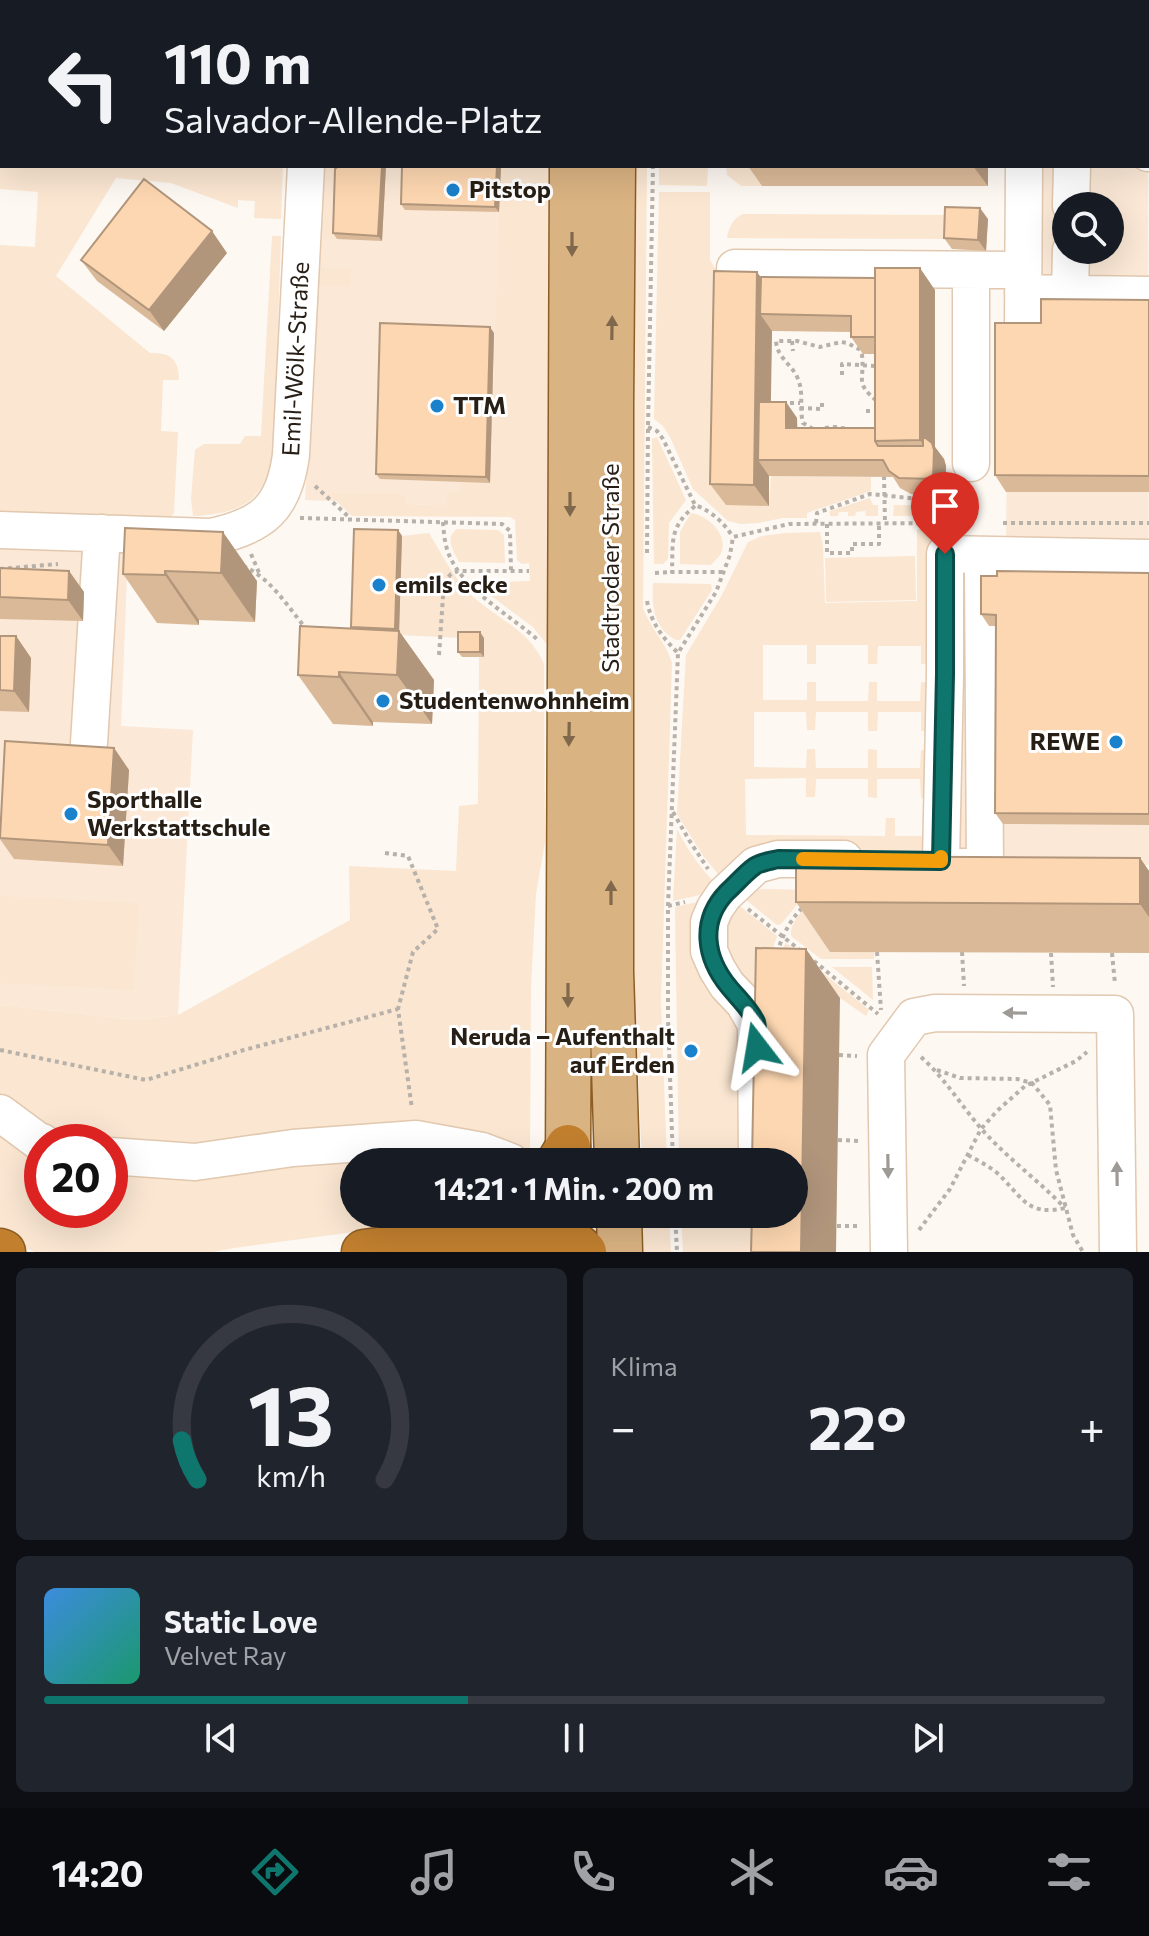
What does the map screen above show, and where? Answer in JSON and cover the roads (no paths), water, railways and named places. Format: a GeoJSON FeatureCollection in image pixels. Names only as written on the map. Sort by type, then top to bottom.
{"type":"FeatureCollection","features":[{"type":"Feature","properties":{"kind":"highway"},"geometry":{"type":"LineString","coordinates":[[364,1252],[488,1228]]}},
{"type":"Feature","properties":{"kind":"highway"},"geometry":{"type":"LineString","coordinates":[[520,1228],[574,1240]]}},
{"type":"Feature","properties":{"kind":"main road","name":"Stadtrodaer Straße"},"geometry":{"type":"LineString","coordinates":[[565,1148],[572,168]]}},
{"type":"Feature","properties":{"kind":"main road","name":"Stadtrodaer Straße"},"geometry":{"type":"LineString","coordinates":[[613,168],[611,971],[617,1148]]}},
{"type":"Feature","properties":{"kind":"main road"},"geometry":{"type":"LineString","coordinates":[[619,1228],[620,1252]]}},
{"type":"Feature","properties":{"kind":"street","name":"Emil-Wölk-Straße"},"geometry":{"type":"LineString","coordinates":[[0,530],[101,546],[211,537],[249,525],[263,517],[277,501],[287,481],[291,455],[306,168]]}},
{"type":"Feature","properties":{"kind":"street"},"geometry":{"type":"LineString","coordinates":[[1023,329],[1024,168]]}},
{"type":"Feature","properties":{"kind":"street"},"geometry":{"type":"LineString","coordinates":[[1071,192],[1072,168]]}},
{"type":"Feature","properties":{"kind":"street"},"geometry":{"type":"LineString","coordinates":[[1070,293],[1071,264]]}},
{"type":"Feature","properties":{"kind":"street"},"geometry":{"type":"LineString","coordinates":[[735,268],[971,270],[1070,293],[1149,295]]}},
{"type":"Feature","properties":{"kind":"street"},"geometry":{"type":"LineString","coordinates":[[971,270],[971,463]]}},
{"type":"Feature","properties":{"kind":"street"},"geometry":{"type":"LineString","coordinates":[[910,860],[945,674],[947,539],[983,555],[1149,558]]}},
{"type":"Feature","properties":{"kind":"street"},"geometry":{"type":"LineString","coordinates":[[89,743],[101,546]]}},
{"type":"Feature","properties":{"kind":"street"},"geometry":{"type":"LineString","coordinates":[[757,1148],[756,1024],[744,1003],[727,985],[709,951],[709,922],[728,891],[756,865],[778,859],[910,860],[945,867],[1000,867],[983,555]]}},
{"type":"Feature","properties":{"kind":"street"},"geometry":{"type":"LineString","coordinates":[[900,1246],[886,1055],[914,1017],[935,1013],[1115,1014],[1115,1010],[1118,1252]]}},
{"type":"Feature","properties":{"kind":"street"},"geometry":{"type":"LineString","coordinates":[[0,1113],[24,1131]]}},
{"type":"Feature","properties":{"kind":"street"},"geometry":{"type":"LineString","coordinates":[[128,1157],[195,1162],[293,1148],[416,1139],[466,1148]]}},
{"type":"Feature","properties":{"kind":"place","name":"Pitstop"},"geometry":{"type":"Point","coordinates":[453,190]}},
{"type":"Feature","properties":{"kind":"place","name":"TTM"},"geometry":{"type":"Point","coordinates":[437,406]}},
{"type":"Feature","properties":{"kind":"place","name":"emils ecke"},"geometry":{"type":"Point","coordinates":[379,585]}},
{"type":"Feature","properties":{"kind":"place","name":"Studentenwohnheim"},"geometry":{"type":"Point","coordinates":[383,701]}},
{"type":"Feature","properties":{"kind":"place","name":"REWE"},"geometry":{"type":"Point","coordinates":[1116,742]}},
{"type":"Feature","properties":{"kind":"place","name":"Sporthalle Werkstattschule"},"geometry":{"type":"Point","coordinates":[71,814]}},
{"type":"Feature","properties":{"kind":"place","name":"Neruda – Aufenthalt auf Erden"},"geometry":{"type":"Point","coordinates":[691,1051]}}]}
